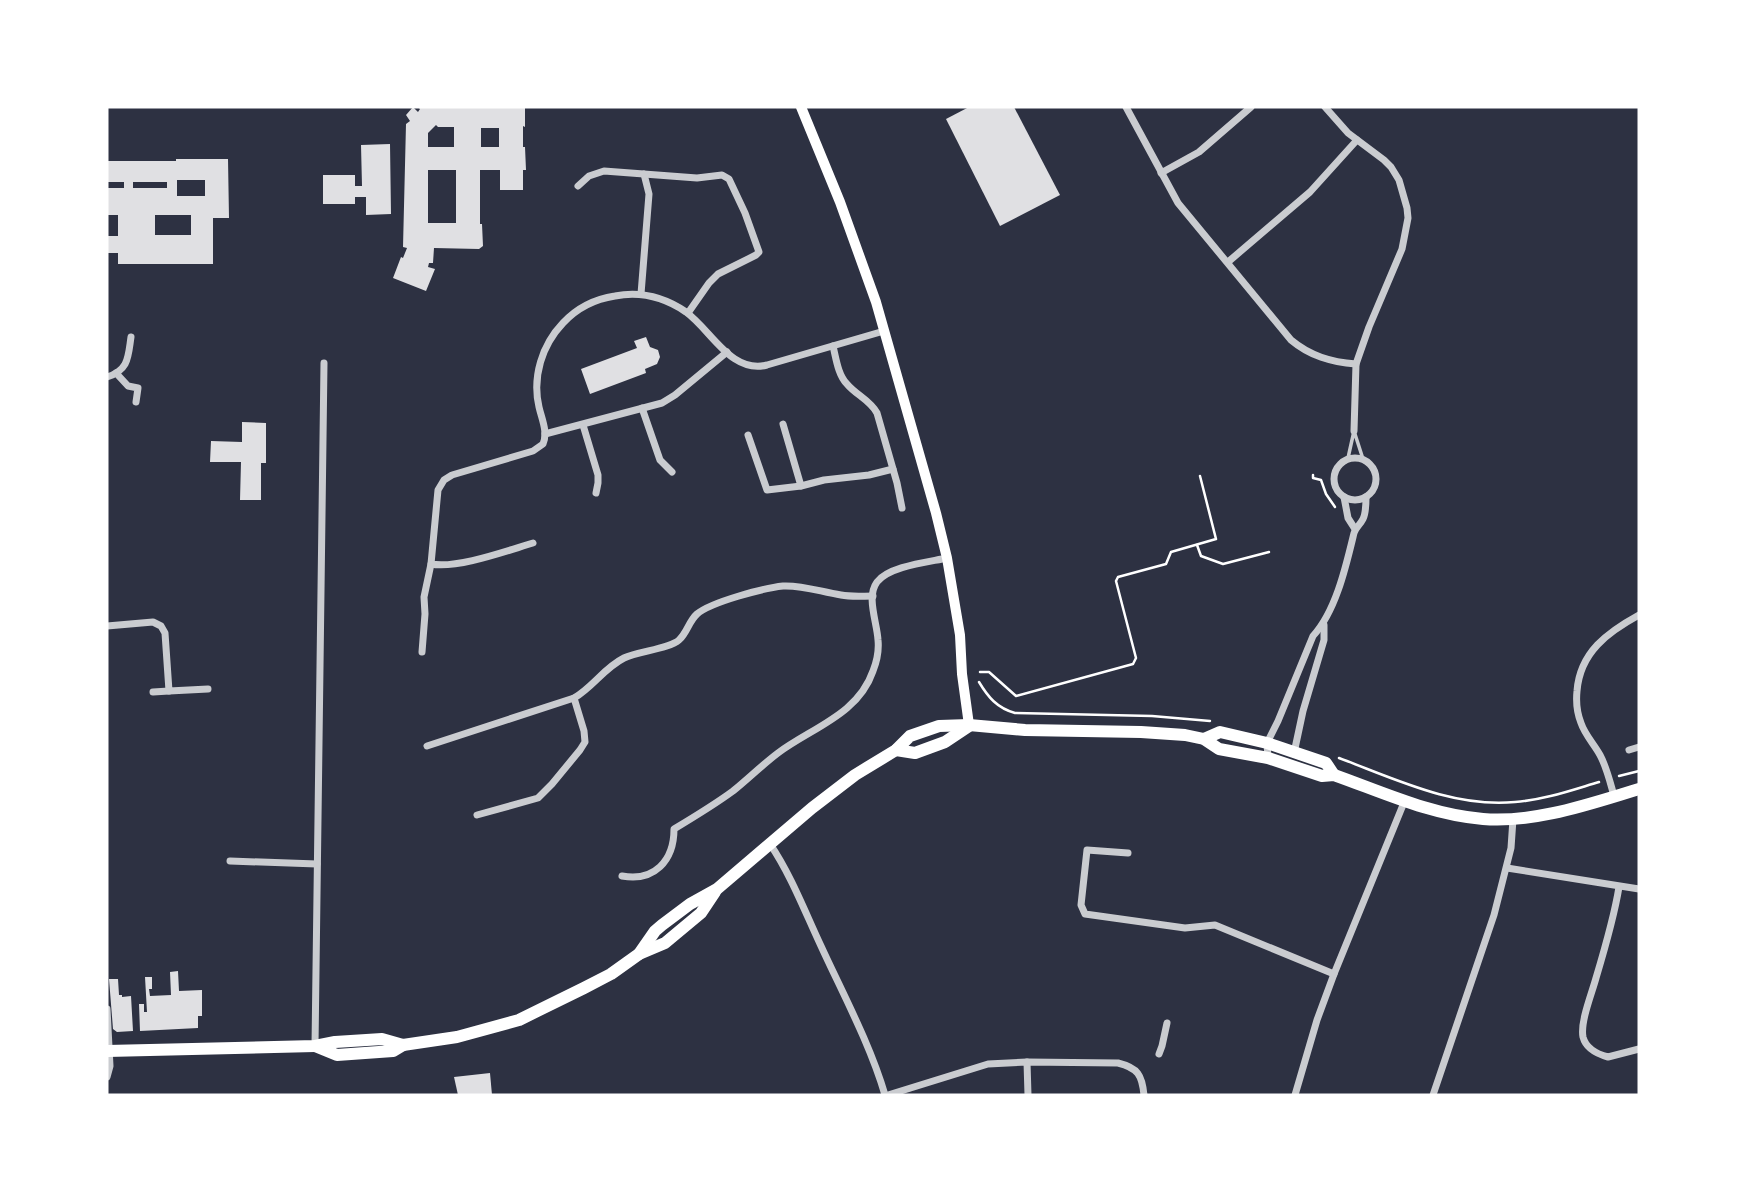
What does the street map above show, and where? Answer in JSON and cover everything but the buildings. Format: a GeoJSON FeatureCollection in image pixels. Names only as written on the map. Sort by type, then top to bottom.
{"type":"FeatureCollection","features":[{"type":"Feature","properties":{"kind":"main road"},"geometry":{"type":"LineString","coordinates":[[801,107],[840,202],[876,302],[936,513],[947,558],[960,635],[969,725]]}},
{"type":"Feature","properties":{"kind":"main road"},"geometry":{"type":"LineString","coordinates":[[108,1051],[315,1046],[337,1055],[393,1051],[403,1045],[457,1037],[519,1020],[611,974],[639,954],[662,925],[690,904],[717,889],[844,783],[896,750],[915,753],[945,742],[969,725],[999,729],[1172,734],[1204,739],[1219,749],[1268,758],[1322,776],[1334,775],[1405,800],[1482,819],[1513,819],[1548,814],[1639,789]]}},
{"type":"Feature","properties":{"kind":"main road"},"geometry":{"type":"LineString","coordinates":[[1204,739],[1220,732],[1266,743],[1326,762],[1334,775]]}},
{"type":"Feature","properties":{"kind":"street"},"geometry":{"type":"LineString","coordinates":[[1126,107],[1178,203],[1279,326],[1298,346],[1323,359],[1356,364]]}},
{"type":"Feature","properties":{"kind":"street"},"geometry":{"type":"LineString","coordinates":[[1161,173],[1199,152],[1251,107]]}},
{"type":"Feature","properties":{"kind":"street"},"geometry":{"type":"LineString","coordinates":[[1325,107],[1341,126],[1388,163],[1398,176],[1408,215],[1404,243],[1356,364],[1354,431]]}},
{"type":"Feature","properties":{"kind":"street"},"geometry":{"type":"LineString","coordinates":[[1228,262],[1319,183],[1357,140]]}},
{"type":"Feature","properties":{"kind":"street"},"geometry":{"type":"LineString","coordinates":[[578,186],[589,176],[604,171],[697,178],[722,175],[729,179],[759,252],[715,277],[688,313]]}},
{"type":"Feature","properties":{"kind":"street"},"geometry":{"type":"LineString","coordinates":[[641,294],[649,194],[644,174]]}},
{"type":"Feature","properties":{"kind":"street"},"geometry":{"type":"LineString","coordinates":[[422,652],[424,597],[438,492],[442,482],[452,475],[537,449],[543,444],[545,434],[537,399],[538,373],[544,352],[556,331],[572,315],[591,303],[617,295],[641,294],[664,300],[688,313],[741,363],[758,367],[884,331]]}},
{"type":"Feature","properties":{"kind":"street"},"geometry":{"type":"LineString","coordinates":[[107,377],[116,373],[127,361],[131,337]]}},
{"type":"Feature","properties":{"kind":"street"},"geometry":{"type":"LineString","coordinates":[[833,346],[844,381],[876,411],[902,508]]}},
{"type":"Feature","properties":{"kind":"street"},"geometry":{"type":"LineString","coordinates":[[545,434],[662,403],[727,352]]}},
{"type":"Feature","properties":{"kind":"street"},"geometry":{"type":"LineString","coordinates":[[315,1046],[324,363]]}},
{"type":"Feature","properties":{"kind":"street"},"geometry":{"type":"LineString","coordinates":[[116,373],[128,386],[138,388],[136,402]]}},
{"type":"Feature","properties":{"kind":"street"},"geometry":{"type":"LineString","coordinates":[[642,408],[660,460],[672,472]]}},
{"type":"Feature","properties":{"kind":"street"},"geometry":{"type":"LineString","coordinates":[[783,424],[801,486]]}},
{"type":"Feature","properties":{"kind":"street"},"geometry":{"type":"LineString","coordinates":[[583,425],[598,478],[596,493]]}},
{"type":"Feature","properties":{"kind":"street"},"geometry":{"type":"LineString","coordinates":[[748,435],[766,489],[801,486],[893,469]]}},
{"type":"Feature","properties":{"kind":"street"},"geometry":{"type":"LineString","coordinates":[[1348,458],[1363,459],[1372,466],[1376,477],[1374,488],[1359,500],[1344,497],[1336,489],[1333,478],[1337,466],[1348,458]]}},
{"type":"Feature","properties":{"kind":"street"},"geometry":{"type":"LineString","coordinates":[[1344,497],[1348,518],[1355,529]]}},
{"type":"Feature","properties":{"kind":"street"},"geometry":{"type":"LineString","coordinates":[[1268,758],[1266,743],[1314,636],[1324,625],[1347,566],[1355,529],[1363,520],[1366,497]]}},
{"type":"Feature","properties":{"kind":"street"},"geometry":{"type":"LineString","coordinates":[[430,564],[456,564],[533,543]]}},
{"type":"Feature","properties":{"kind":"street"},"geometry":{"type":"LineString","coordinates":[[622,876],[644,877],[659,869],[673,843],[674,829],[730,793],[775,755],[831,721],[857,699],[872,675],[878,652],[873,596],[877,582],[886,575],[907,567],[947,558]]}},
{"type":"Feature","properties":{"kind":"street"},"geometry":{"type":"LineString","coordinates":[[427,746],[575,698],[622,659],[678,641],[696,615],[727,600],[785,586],[845,596],[873,596]]}},
{"type":"Feature","properties":{"kind":"street"},"geometry":{"type":"LineString","coordinates":[[1614,796],[1603,762],[1579,719],[1578,685],[1586,661],[1596,645],[1616,628],[1639,615]]}},
{"type":"Feature","properties":{"kind":"street"},"geometry":{"type":"LineString","coordinates":[[107,626],[153,622],[161,626],[165,633],[169,691]]}},
{"type":"Feature","properties":{"kind":"street"},"geometry":{"type":"LineString","coordinates":[[1290,765],[1324,640],[1324,625]]}},
{"type":"Feature","properties":{"kind":"street"},"geometry":{"type":"LineString","coordinates":[[153,692],[208,689]]}},
{"type":"Feature","properties":{"kind":"street"},"geometry":{"type":"LineString","coordinates":[[477,815],[538,798],[573,759],[585,742],[575,698]]}},
{"type":"Feature","properties":{"kind":"street"},"geometry":{"type":"LineString","coordinates":[[1629,750],[1639,747]]}},
{"type":"Feature","properties":{"kind":"street"},"geometry":{"type":"LineString","coordinates":[[1295,1095],[1334,974],[1405,800]]}},
{"type":"Feature","properties":{"kind":"street"},"geometry":{"type":"LineString","coordinates":[[1433,1095],[1490,928],[1507,868],[1513,819]]}},
{"type":"Feature","properties":{"kind":"street"},"geometry":{"type":"LineString","coordinates":[[770,844],[786,872],[854,1017],[886,1095],[988,1064],[1027,1062],[1118,1063],[1129,1066],[1142,1080],[1144,1095]]}},
{"type":"Feature","properties":{"kind":"street"},"geometry":{"type":"LineString","coordinates":[[1128,853],[1087,850],[1081,905],[1085,914],[1185,928],[1215,925],[1334,974]]}},
{"type":"Feature","properties":{"kind":"street"},"geometry":{"type":"LineString","coordinates":[[230,861],[317,864]]}},
{"type":"Feature","properties":{"kind":"street"},"geometry":{"type":"LineString","coordinates":[[1507,868],[1639,890]]}},
{"type":"Feature","properties":{"kind":"street"},"geometry":{"type":"LineString","coordinates":[[1619,887],[1583,1035],[1590,1049],[1605,1057],[1639,1049]]}},
{"type":"Feature","properties":{"kind":"street"},"geometry":{"type":"LineString","coordinates":[[107,1009],[110,1066],[107,1077]]}},
{"type":"Feature","properties":{"kind":"street"},"geometry":{"type":"LineString","coordinates":[[1159,1054],[1167,1023]]}},
{"type":"Feature","properties":{"kind":"street"},"geometry":{"type":"LineString","coordinates":[[1027,1062],[1028,1095]]}},
{"type":"Feature","properties":{"kind":"lane"},"geometry":{"type":"LineString","coordinates":[[1348,458],[1354,431]]}},
{"type":"Feature","properties":{"kind":"lane"},"geometry":{"type":"LineString","coordinates":[[1354,431],[1363,459]]}},
{"type":"Feature","properties":{"kind":"path"},"geometry":{"type":"LineString","coordinates":[[1313,475],[1313,478],[1321,480],[1337,511]]}},
{"type":"Feature","properties":{"kind":"path"},"geometry":{"type":"LineString","coordinates":[[980,672],[989,673],[1016,696],[1133,664],[1136,658],[1116,584],[1117,578],[1166,564],[1171,552],[1216,539],[1199,476]]}},
{"type":"Feature","properties":{"kind":"path"},"geometry":{"type":"LineString","coordinates":[[1197,545],[1200,556],[1221,564],[1269,552]]}},
{"type":"Feature","properties":{"kind":"path"},"geometry":{"type":"LineString","coordinates":[[979,682],[996,704],[1015,713],[1152,716],[1213,722]]}},
{"type":"Feature","properties":{"kind":"path"},"geometry":{"type":"LineString","coordinates":[[1337,757],[1446,796],[1488,803],[1547,797],[1639,771]]}}]}
